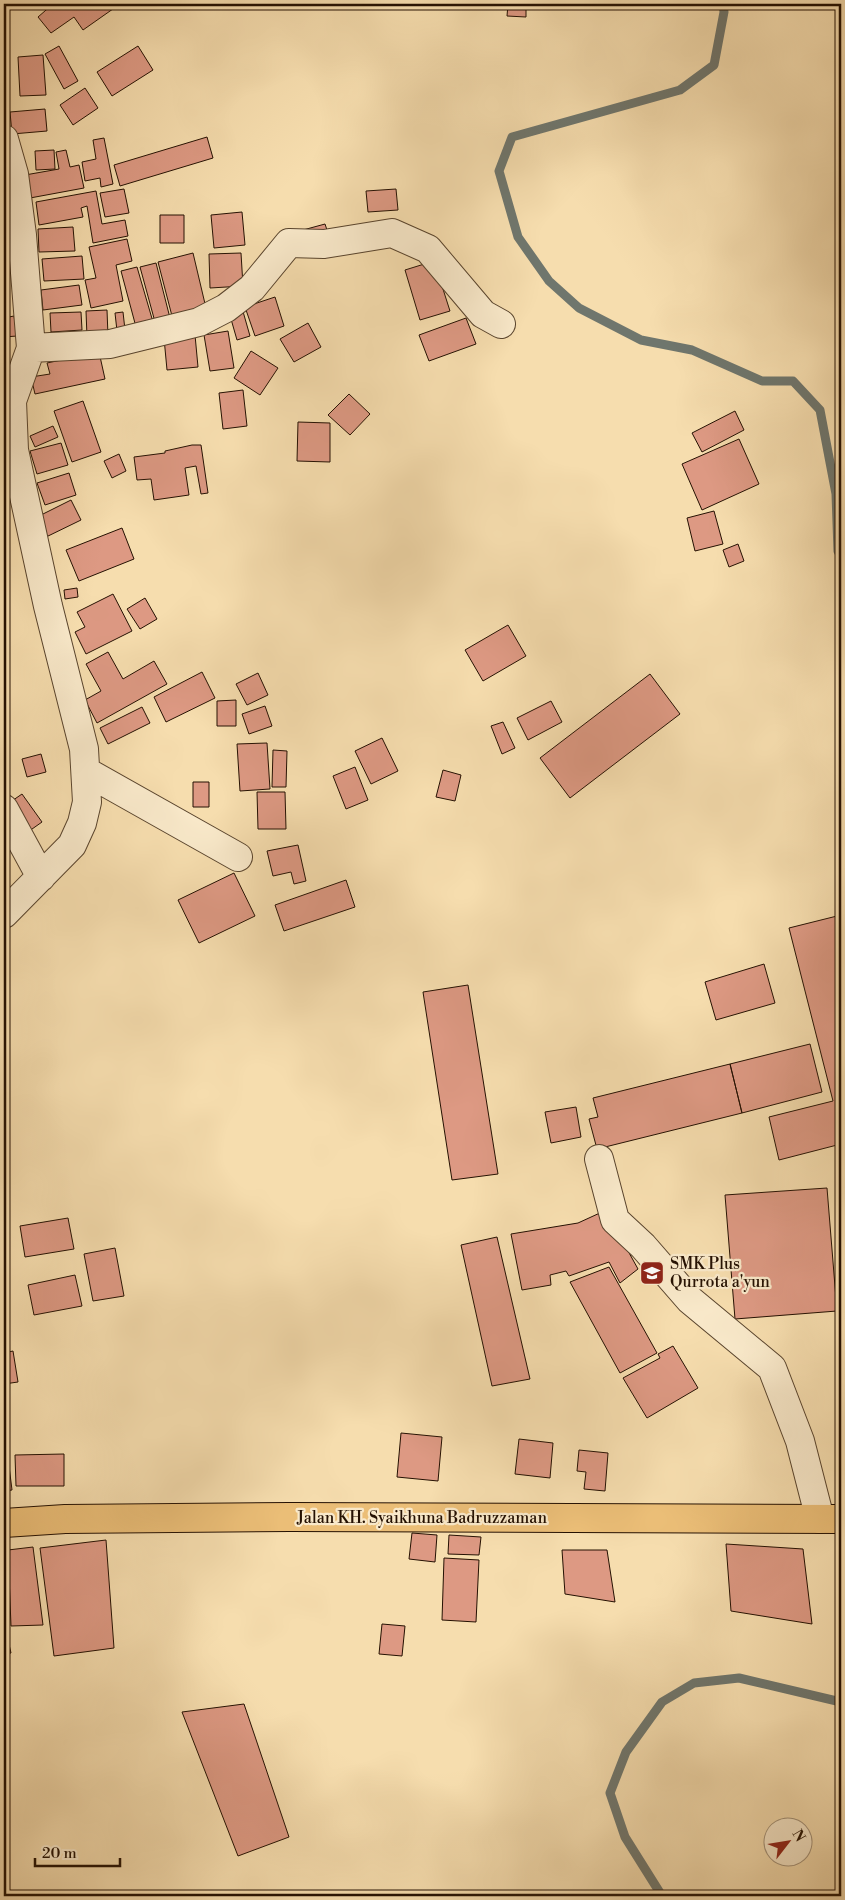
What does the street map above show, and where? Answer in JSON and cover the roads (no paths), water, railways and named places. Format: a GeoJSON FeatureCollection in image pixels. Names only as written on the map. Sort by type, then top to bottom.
{"type":"FeatureCollection","features":[{"type":"Feature","properties":{"kind":"main road","name":"Jalan KH. Syaikhuna Badruzzaman"},"geometry":{"type":"LineString","coordinates":[[4,1524],[65,1519],[290,1517],[830,1519]]}},
{"type":"Feature","properties":{"kind":"street"},"geometry":{"type":"LineString","coordinates":[[4,139],[17,191],[31,348],[12,400],[14,450],[48,606],[84,749],[87,772],[87,802],[82,823],[72,846],[4,914]]}},
{"type":"Feature","properties":{"kind":"street"},"geometry":{"type":"LineString","coordinates":[[31,348],[110,344],[200,322],[226,308],[252,288],[289,243],[324,244],[392,233],[428,249],[483,314],[501,324]]}},
{"type":"Feature","properties":{"kind":"street"},"geometry":{"type":"LineString","coordinates":[[87,772],[238,857]]}},
{"type":"Feature","properties":{"kind":"street"},"geometry":{"type":"LineString","coordinates":[[4,809],[41,877]]}},
{"type":"Feature","properties":{"kind":"street"},"geometry":{"type":"LineString","coordinates":[[599,1159],[616,1220],[643,1246],[690,1300],[772,1368],[830,1519]]}},
{"type":"Feature","properties":{"kind":"waterway"},"geometry":{"type":"LineString","coordinates":[[723,4],[724,12],[714,65],[680,90],[512,137],[499,171],[518,237],[549,281],[579,308],[641,340],[692,350],[762,381],[793,381],[820,410],[836,494],[838,551],[841,557]]}},
{"type":"Feature","properties":{"kind":"waterway"},"geometry":{"type":"LineString","coordinates":[[662,1896],[625,1837],[610,1793],[626,1752],[662,1702],[694,1683],[739,1678],[841,1702]]}},
{"type":"Feature","properties":{"kind":"place","name":"SMK Plus Qurrota a'yun"},"geometry":{"type":"Point","coordinates":[652,1273]}}]}
